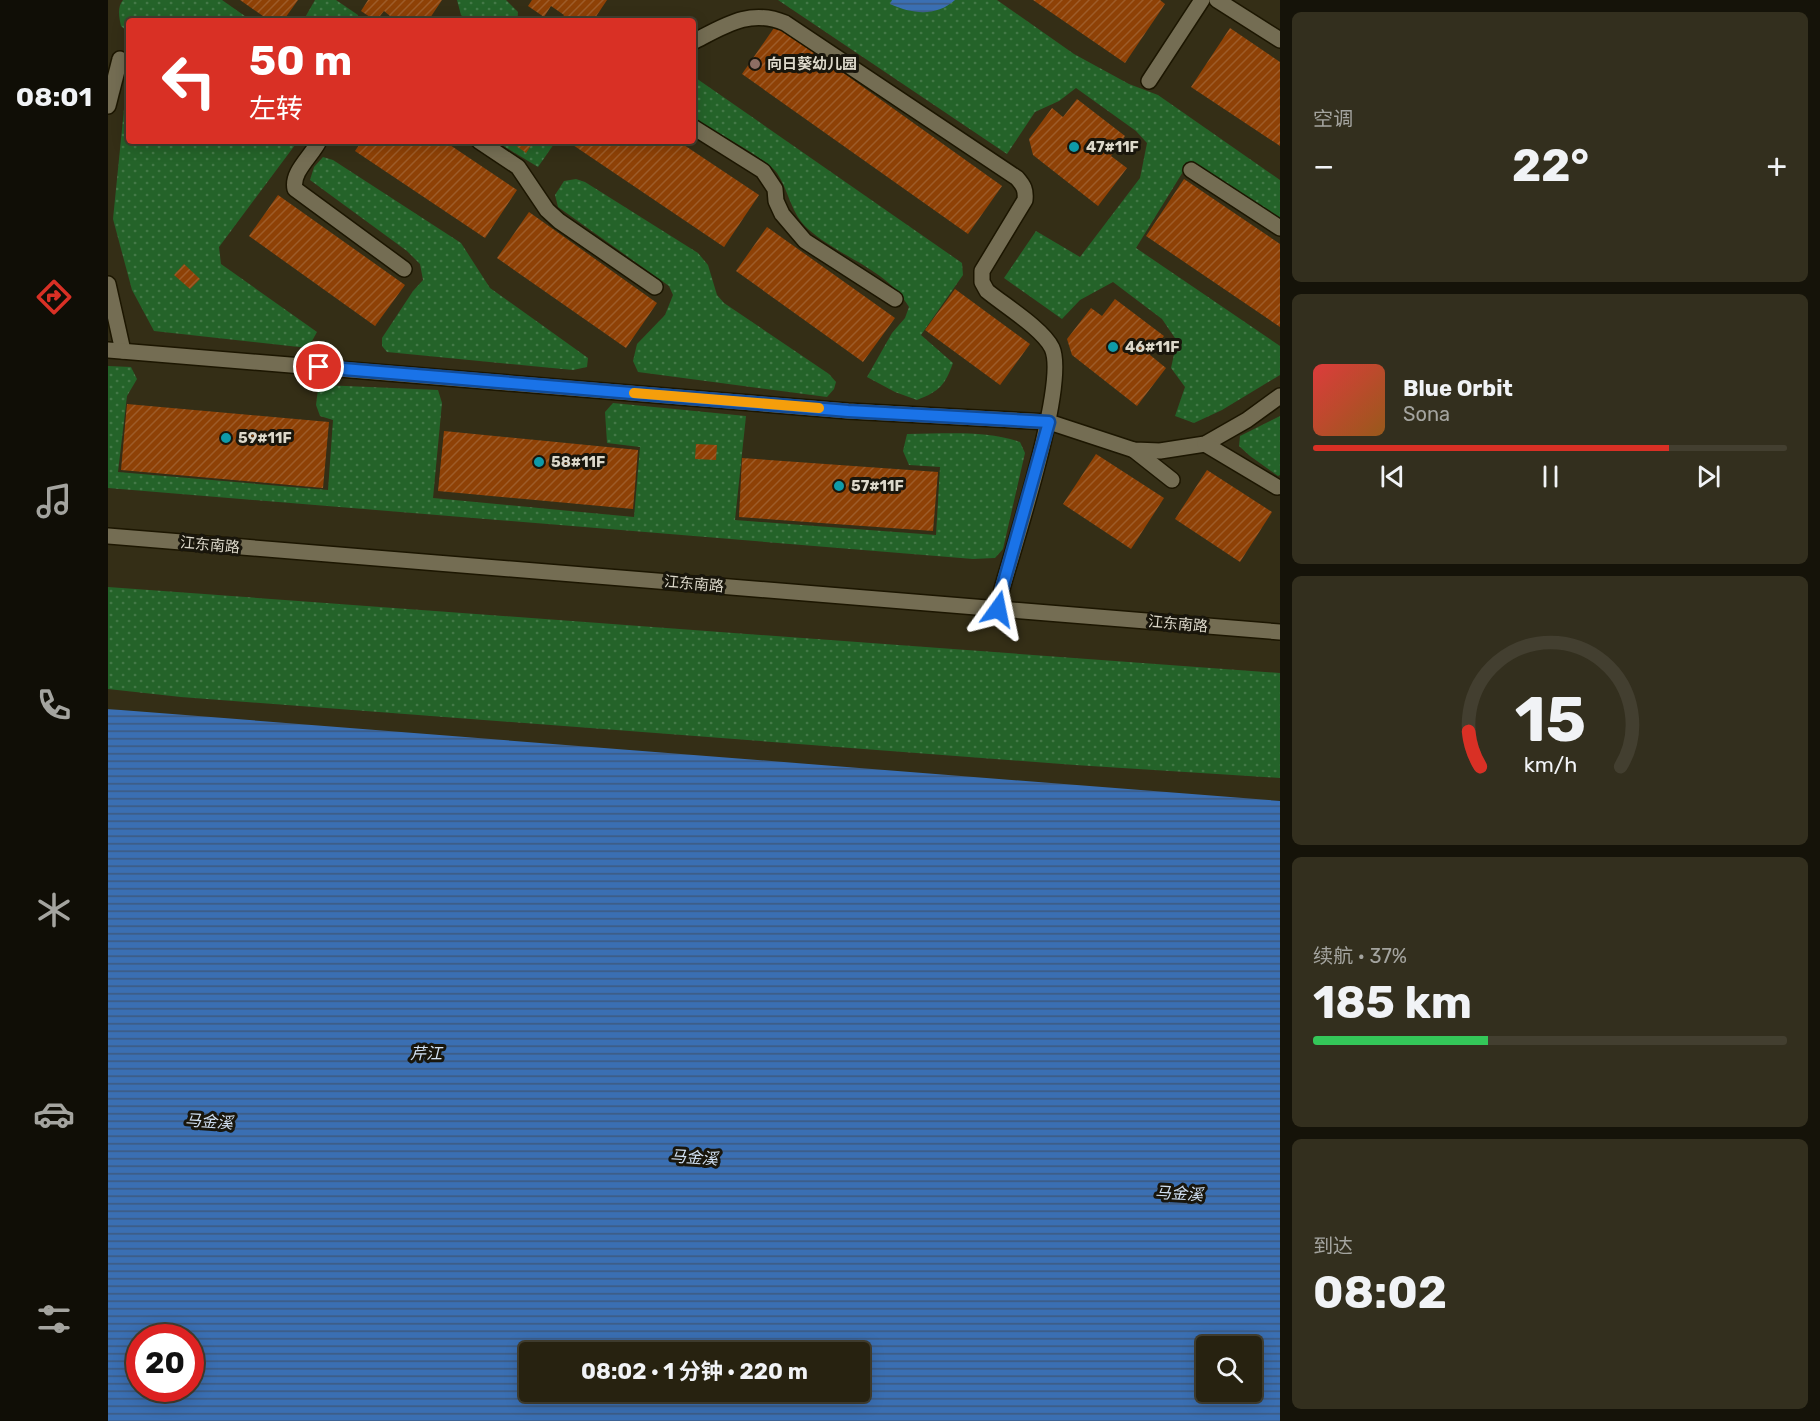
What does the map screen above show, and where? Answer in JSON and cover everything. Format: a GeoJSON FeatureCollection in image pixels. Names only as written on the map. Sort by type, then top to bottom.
{"type":"FeatureCollection","features":[{"type":"Feature","properties":{"kind":"street"},"geometry":{"type":"LineString","coordinates":[[1149,81],[1202,0]]}},
{"type":"Feature","properties":{"kind":"street"},"geometry":{"type":"LineString","coordinates":[[1217,0],[1280,40]]}},
{"type":"Feature","properties":{"kind":"street"},"geometry":{"type":"LineString","coordinates":[[696,40],[728,23],[755,16],[771,17],[785,23],[1009,173],[1023,185],[1026,192],[1025,201],[982,271],[982,282],[987,291],[1047,338],[1053,351],[1056,367],[1049,422],[998,609]]}},
{"type":"Feature","properties":{"kind":"street"},"geometry":{"type":"LineString","coordinates":[[108,103],[119,58]]}},
{"type":"Feature","properties":{"kind":"street"},"geometry":{"type":"LineString","coordinates":[[696,129],[763,171],[775,189],[776,201],[782,214],[805,241],[896,299]]}},
{"type":"Feature","properties":{"kind":"street"},"geometry":{"type":"LineString","coordinates":[[317,144],[296,175],[294,183],[296,189],[404,269]]}},
{"type":"Feature","properties":{"kind":"street"},"geometry":{"type":"LineString","coordinates":[[484,144],[518,166],[547,210],[559,221],[656,287]]}},
{"type":"Feature","properties":{"kind":"street"},"geometry":{"type":"LineString","coordinates":[[1191,170],[1280,228]]}},
{"type":"Feature","properties":{"kind":"street"},"geometry":{"type":"LineString","coordinates":[[108,284],[116,351],[825,409],[1049,422],[1134,450],[1160,452],[1205,444],[1247,420],[1279,397]]}},
{"type":"Feature","properties":{"kind":"street"},"geometry":{"type":"LineString","coordinates":[[1205,444],[1277,487]]}},
{"type":"Feature","properties":{"kind":"street"},"geometry":{"type":"LineString","coordinates":[[1134,450],[1172,480]]}},
{"type":"Feature","properties":{"kind":"street","name":"江东南路"},"geometry":{"type":"LineString","coordinates":[[108,536],[1280,632]]}},
{"type":"Feature","properties":{"kind":"green space"},"geometry":{"type":"Polygon","coordinates":[[[123,0],[222,0],[248,18],[126,18],[126,30],[121,26],[119,9],[123,0]]]}},
{"type":"Feature","properties":{"kind":"green space"},"geometry":{"type":"Polygon","coordinates":[[[315,0],[336,0],[358,15],[358,18],[305,18],[315,0]]]}},
{"type":"Feature","properties":{"kind":"green space"},"geometry":{"type":"Polygon","coordinates":[[[457,0],[506,0],[518,12],[517,18],[464,18],[457,0]]]}},
{"type":"Feature","properties":{"kind":"green space"},"geometry":{"type":"Polygon","coordinates":[[[778,0],[997,0],[1074,54],[1129,84],[1158,95],[1280,180],[1280,219],[1189,162],[1136,248],[1280,346],[1280,375],[1222,410],[1194,423],[1175,416],[1185,387],[1171,368],[1177,341],[1162,319],[1113,282],[1080,300],[1062,319],[1004,278],[1036,231],[1080,257],[1140,178],[1147,143],[1136,131],[1076,88],[1059,101],[1035,112],[1007,154],[778,0]]]}},
{"type":"Feature","properties":{"kind":"green space"},"geometry":{"type":"Polygon","coordinates":[[[696,78],[962,263],[963,275],[921,335],[953,363],[944,382],[931,394],[917,400],[895,392],[867,377],[892,333],[905,318],[909,307],[900,294],[876,273],[820,239],[808,229],[794,209],[777,173],[751,152],[696,120],[696,78]]]}},
{"type":"Feature","properties":{"kind":"green space"},"geometry":{"type":"Polygon","coordinates":[[[125,99],[126,144],[296,144],[219,247],[221,264],[317,332],[308,348],[154,331],[132,290],[113,219],[125,99]]]}},
{"type":"Feature","properties":{"kind":"green space"},"geometry":{"type":"Polygon","coordinates":[[[500,144],[554,144],[538,167],[500,144]]]}},
{"type":"Feature","properties":{"kind":"green space"},"geometry":{"type":"Polygon","coordinates":[[[323,157],[333,160],[461,243],[490,288],[588,358],[587,367],[573,370],[387,352],[382,346],[382,338],[413,291],[423,280],[420,264],[407,251],[310,180],[314,167],[323,157]]]}},
{"type":"Feature","properties":{"kind":"green space"},"geometry":{"type":"Polygon","coordinates":[[[576,179],[585,182],[698,253],[708,265],[717,295],[724,303],[829,374],[836,382],[834,389],[827,397],[638,372],[633,361],[637,344],[665,315],[673,295],[669,286],[558,207],[555,195],[564,181],[576,179]]]}},
{"type":"Feature","properties":{"kind":"green space"},"geometry":{"type":"Polygon","coordinates":[[[108,366],[131,367],[137,379],[127,396],[118,472],[328,490],[333,420],[320,416],[316,405],[318,389],[323,385],[438,390],[442,403],[433,498],[634,517],[640,447],[607,443],[605,412],[613,403],[746,416],[735,520],[936,535],[940,467],[909,465],[903,451],[907,434],[964,434],[1007,438],[1020,442],[1025,453],[1003,549],[995,558],[973,559],[108,488],[108,366]]]}},
{"type":"Feature","properties":{"kind":"green space"},"geometry":{"type":"Polygon","coordinates":[[[1280,416],[1280,475],[1278,476],[1239,446],[1240,436],[1280,416]]]}},
{"type":"Feature","properties":{"kind":"green space"},"geometry":{"type":"Polygon","coordinates":[[[108,587],[1280,673],[1280,778],[1075,765],[181,697],[108,689],[108,587]]]}},
{"type":"Feature","properties":{"kind":"water"},"geometry":{"type":"Polygon","coordinates":[[[892,0],[955,0],[940,9],[915,12],[890,4],[892,0]]]}},
{"type":"Feature","properties":{"kind":"water","name":"芹江"},"geometry":{"type":"Polygon","coordinates":[[[108,709],[1280,801],[1280,1421],[108,1421],[108,709]]]}},
{"type":"Feature","properties":{"kind":"building"},"geometry":{"type":"Polygon","coordinates":[[[240,0],[298,0],[285,18],[266,18],[240,0]]]}},
{"type":"Feature","properties":{"kind":"building"},"geometry":{"type":"Polygon","coordinates":[[[368,0],[442,0],[430,18],[392,18],[384,11],[378,18],[372,18],[361,11],[368,0]]]}},
{"type":"Feature","properties":{"kind":"building"},"geometry":{"type":"Polygon","coordinates":[[[532,0],[607,0],[595,18],[562,18],[564,15],[551,6],[544,17],[528,6],[532,0]]]}},
{"type":"Feature","properties":{"kind":"building"},"geometry":{"type":"Polygon","coordinates":[[[1033,0],[1160,0],[1165,4],[1125,63],[1033,0]]]}},
{"type":"Feature","properties":{"kind":"building"},"geometry":{"type":"Polygon","coordinates":[[[776,25],[1002,186],[968,234],[742,74],[776,25]]]}},
{"type":"Feature","properties":{"kind":"building"},"geometry":{"type":"Polygon","coordinates":[[[1230,28],[1280,62],[1280,146],[1191,87],[1230,28]]]}},
{"type":"Feature","properties":{"kind":"building","name":"47#11F"},"geometry":{"type":"Polygon","coordinates":[[[1077,99],[1125,136],[1111,156],[1127,168],[1098,206],[1033,155],[1029,139],[1052,108],[1063,117],[1077,99]]]}},
{"type":"Feature","properties":{"kind":"building"},"geometry":{"type":"Polygon","coordinates":[[[360,144],[448,144],[517,190],[485,238],[355,151],[360,144]]]}},
{"type":"Feature","properties":{"kind":"building"},"geometry":{"type":"Polygon","coordinates":[[[514,144],[532,144],[526,153],[514,144]]]}},
{"type":"Feature","properties":{"kind":"building"},"geometry":{"type":"Polygon","coordinates":[[[571,144],[682,144],[759,195],[724,247],[571,144]]]}},
{"type":"Feature","properties":{"kind":"building"},"geometry":{"type":"Polygon","coordinates":[[[1184,179],[1280,244],[1280,327],[1146,236],[1184,179]]]}},
{"type":"Feature","properties":{"kind":"building"},"geometry":{"type":"Polygon","coordinates":[[[278,195],[405,285],[375,326],[249,236],[278,195]]]}},
{"type":"Feature","properties":{"kind":"building"},"geometry":{"type":"Polygon","coordinates":[[[529,212],[657,303],[626,348],[497,258],[529,212]]]}},
{"type":"Feature","properties":{"kind":"building"},"geometry":{"type":"Polygon","coordinates":[[[767,227],[895,318],[863,362],[736,271],[767,227]]]}},
{"type":"Feature","properties":{"kind":"building"},"geometry":{"type":"Polygon","coordinates":[[[184,264],[200,279],[190,289],[174,275],[184,264]]]}},
{"type":"Feature","properties":{"kind":"building"},"geometry":{"type":"Polygon","coordinates":[[[955,289],[1030,344],[1000,385],[925,330],[955,289]]]}},
{"type":"Feature","properties":{"kind":"building","name":"46#11F"},"geometry":{"type":"Polygon","coordinates":[[[1115,299],[1164,336],[1150,355],[1166,368],[1137,406],[1072,355],[1067,339],[1091,308],[1102,316],[1115,299]]]}},
{"type":"Feature","properties":{"kind":"building","name":"59#11F"},"geometry":{"type":"Polygon","coordinates":[[[127,404],[329,422],[323,488],[121,470],[127,404]]]}},
{"type":"Feature","properties":{"kind":"building","name":"58#11F"},"geometry":{"type":"Polygon","coordinates":[[[444,431],[638,450],[633,509],[438,491],[444,431]]]}},
{"type":"Feature","properties":{"kind":"building"},"geometry":{"type":"Polygon","coordinates":[[[696,444],[717,445],[716,460],[695,459],[696,444]]]}},
{"type":"Feature","properties":{"kind":"building"},"geometry":{"type":"Polygon","coordinates":[[[1096,454],[1164,498],[1131,549],[1063,504],[1096,454]]]}},
{"type":"Feature","properties":{"kind":"building","name":"57#11F"},"geometry":{"type":"Polygon","coordinates":[[[742,458],[938,472],[933,531],[739,517],[742,458]]]}},
{"type":"Feature","properties":{"kind":"building"},"geometry":{"type":"Polygon","coordinates":[[[1207,470],[1272,512],[1240,562],[1175,519],[1207,470]]]}},
{"type":"Feature","properties":{"kind":"slow traffic"},"geometry":{"type":"LineString","coordinates":[[634,393],[819,408]]}},
{"type":"Feature","properties":{"kind":"place","name":"向日葵幼儿园"},"geometry":{"type":"Point","coordinates":[755,64]}},
{"type":"Feature","properties":{"kind":"place","name":"47#11F"},"geometry":{"type":"Point","coordinates":[1074,147]}},
{"type":"Feature","properties":{"kind":"place","name":"46#11F"},"geometry":{"type":"Point","coordinates":[1113,347]}},
{"type":"Feature","properties":{"kind":"place","name":"59#11F"},"geometry":{"type":"Point","coordinates":[226,438]}},
{"type":"Feature","properties":{"kind":"place","name":"58#11F"},"geometry":{"type":"Point","coordinates":[539,462]}},
{"type":"Feature","properties":{"kind":"place","name":"57#11F"},"geometry":{"type":"Point","coordinates":[839,486]}},
{"type":"Feature","properties":{"kind":"route"},"geometry":{"type":"LineString","coordinates":[[319,367],[848,411],[1049,422],[998,609]]}},
{"type":"Feature","properties":{"kind":"water label","name":"马金溪"},"geometry":{"type":"Point","coordinates":[209,1121]}},
{"type":"Feature","properties":{"kind":"water label","name":"马金溪"},"geometry":{"type":"Point","coordinates":[694,1157]}},
{"type":"Feature","properties":{"kind":"water label","name":"马金溪"},"geometry":{"type":"Point","coordinates":[1179,1193]}}]}
